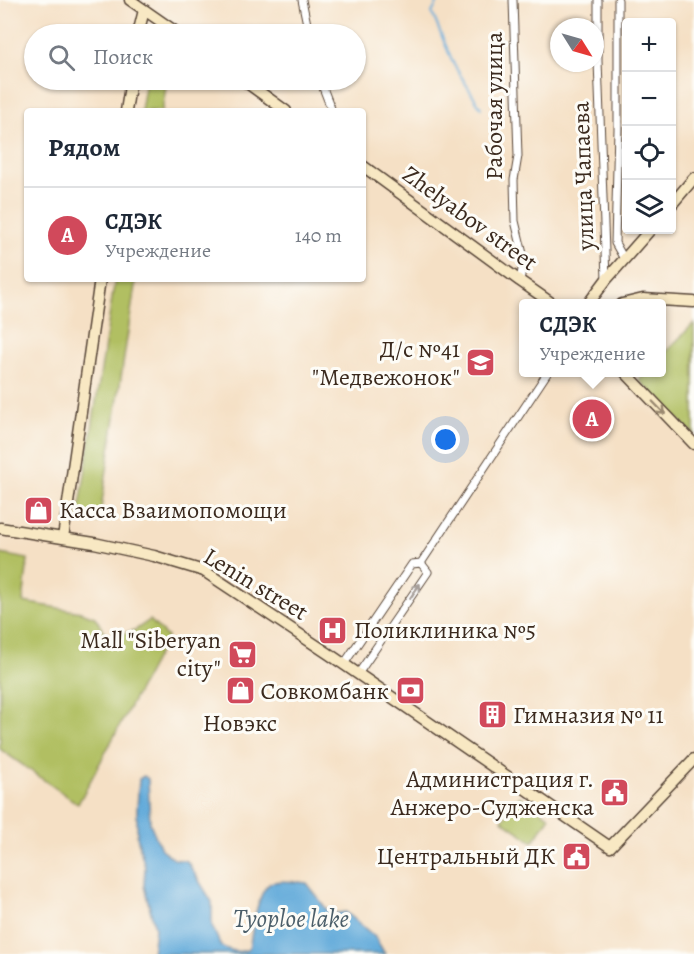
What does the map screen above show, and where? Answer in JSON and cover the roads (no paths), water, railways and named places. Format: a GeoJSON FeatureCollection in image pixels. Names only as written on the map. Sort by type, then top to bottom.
{"type":"FeatureCollection","features":[{"type":"Feature","properties":{"kind":"street"},"geometry":{"type":"LineString","coordinates":[[130,0],[164,24]]}},
{"type":"Feature","properties":{"kind":"street"},"geometry":{"type":"LineString","coordinates":[[302,0],[307,24]]}},
{"type":"Feature","properties":{"kind":"street","name":"Рабочая улица"},"geometry":{"type":"LineString","coordinates":[[513,0],[518,156],[514,180],[515,221],[524,258],[520,281]]}},
{"type":"Feature","properties":{"kind":"street","name":"улица Чапаева"},"geometry":{"type":"LineString","coordinates":[[598,0],[606,280]]}},
{"type":"Feature","properties":{"kind":"street","name":"улица Чапаева"},"geometry":{"type":"LineString","coordinates":[[618,0],[615,243],[624,259]]}},
{"type":"Feature","properties":{"kind":"street"},"geometry":{"type":"LineString","coordinates":[[140,24],[144,10]]}},
{"type":"Feature","properties":{"kind":"street"},"geometry":{"type":"LineString","coordinates":[[126,108],[129,90]]}},
{"type":"Feature","properties":{"kind":"street"},"geometry":{"type":"LineString","coordinates":[[257,90],[282,108]]}},
{"type":"Feature","properties":{"kind":"street"},"geometry":{"type":"LineString","coordinates":[[324,90],[331,108]]}},
{"type":"Feature","properties":{"kind":"street","name":"Zhelyabov street"},"geometry":{"type":"LineString","coordinates":[[366,168],[547,299]]}},
{"type":"Feature","properties":{"kind":"street"},"geometry":{"type":"LineString","coordinates":[[676,199],[694,178]]}},
{"type":"Feature","properties":{"kind":"street"},"geometry":{"type":"LineString","coordinates":[[591,299],[646,234]]}},
{"type":"Feature","properties":{"kind":"street"},"geometry":{"type":"LineString","coordinates":[[63,538],[99,282]]}},
{"type":"Feature","properties":{"kind":"street"},"geometry":{"type":"LineString","coordinates":[[666,301],[694,302]]}},
{"type":"Feature","properties":{"kind":"street"},"geometry":{"type":"LineString","coordinates":[[421,563],[545,377]]}},
{"type":"Feature","properties":{"kind":"street"},"geometry":{"type":"LineString","coordinates":[[630,377],[694,444]]}},
{"type":"Feature","properties":{"kind":"street","name":"Lenin street"},"geometry":{"type":"LineString","coordinates":[[0,528],[153,555],[204,571],[610,847],[694,759]]}},
{"type":"Feature","properties":{"kind":"street"},"geometry":{"type":"LineString","coordinates":[[344,664],[412,564],[421,563]]}},
{"type":"Feature","properties":{"kind":"street"},"geometry":{"type":"LineString","coordinates":[[358,674],[428,572],[421,563]]}},
{"type":"Feature","properties":{"kind":"water","name":"Tyoploe lake"},"geometry":{"type":"Polygon","coordinates":[[[144,776],[148,779],[150,823],[161,849],[174,859],[187,861],[212,902],[212,926],[221,946],[235,951],[249,949],[256,911],[263,891],[274,882],[290,881],[307,883],[330,914],[346,912],[375,937],[385,954],[152,954],[155,928],[144,886],[145,867],[137,837],[139,779],[144,776]]]}},
{"type":"Feature","properties":{"kind":"waterway"},"geometry":{"type":"LineString","coordinates":[[439,0],[432,13],[454,65],[481,108]]}},
{"type":"Feature","properties":{"kind":"place","name":"Д/с №41 \"Медвежонок\""},"geometry":{"type":"Point","coordinates":[481,363]}},
{"type":"Feature","properties":{"kind":"place","name":"СДЭК"},"geometry":{"type":"Point","coordinates":[592,419]}},
{"type":"Feature","properties":{"kind":"place","name":"Касса Взаимопомощи"},"geometry":{"type":"Point","coordinates":[38,510]}},
{"type":"Feature","properties":{"kind":"place","name":"Поликлиника №5"},"geometry":{"type":"Point","coordinates":[333,630]}},
{"type":"Feature","properties":{"kind":"place","name":"Mall \"Siberyan city\""},"geometry":{"type":"Point","coordinates":[242,654]}},
{"type":"Feature","properties":{"kind":"place","name":"Новэкс"},"geometry":{"type":"Point","coordinates":[240,690]}},
{"type":"Feature","properties":{"kind":"place","name":"Совкомбанк"},"geometry":{"type":"Point","coordinates":[410,691]}},
{"type":"Feature","properties":{"kind":"place","name":"Гимназия № 11"},"geometry":{"type":"Point","coordinates":[492,715]}},
{"type":"Feature","properties":{"kind":"place","name":"Администрация г. Анжеро-Судженска"},"geometry":{"type":"Point","coordinates":[615,793]}},
{"type":"Feature","properties":{"kind":"place","name":"Центральный ДК"},"geometry":{"type":"Point","coordinates":[576,856]}}]}
